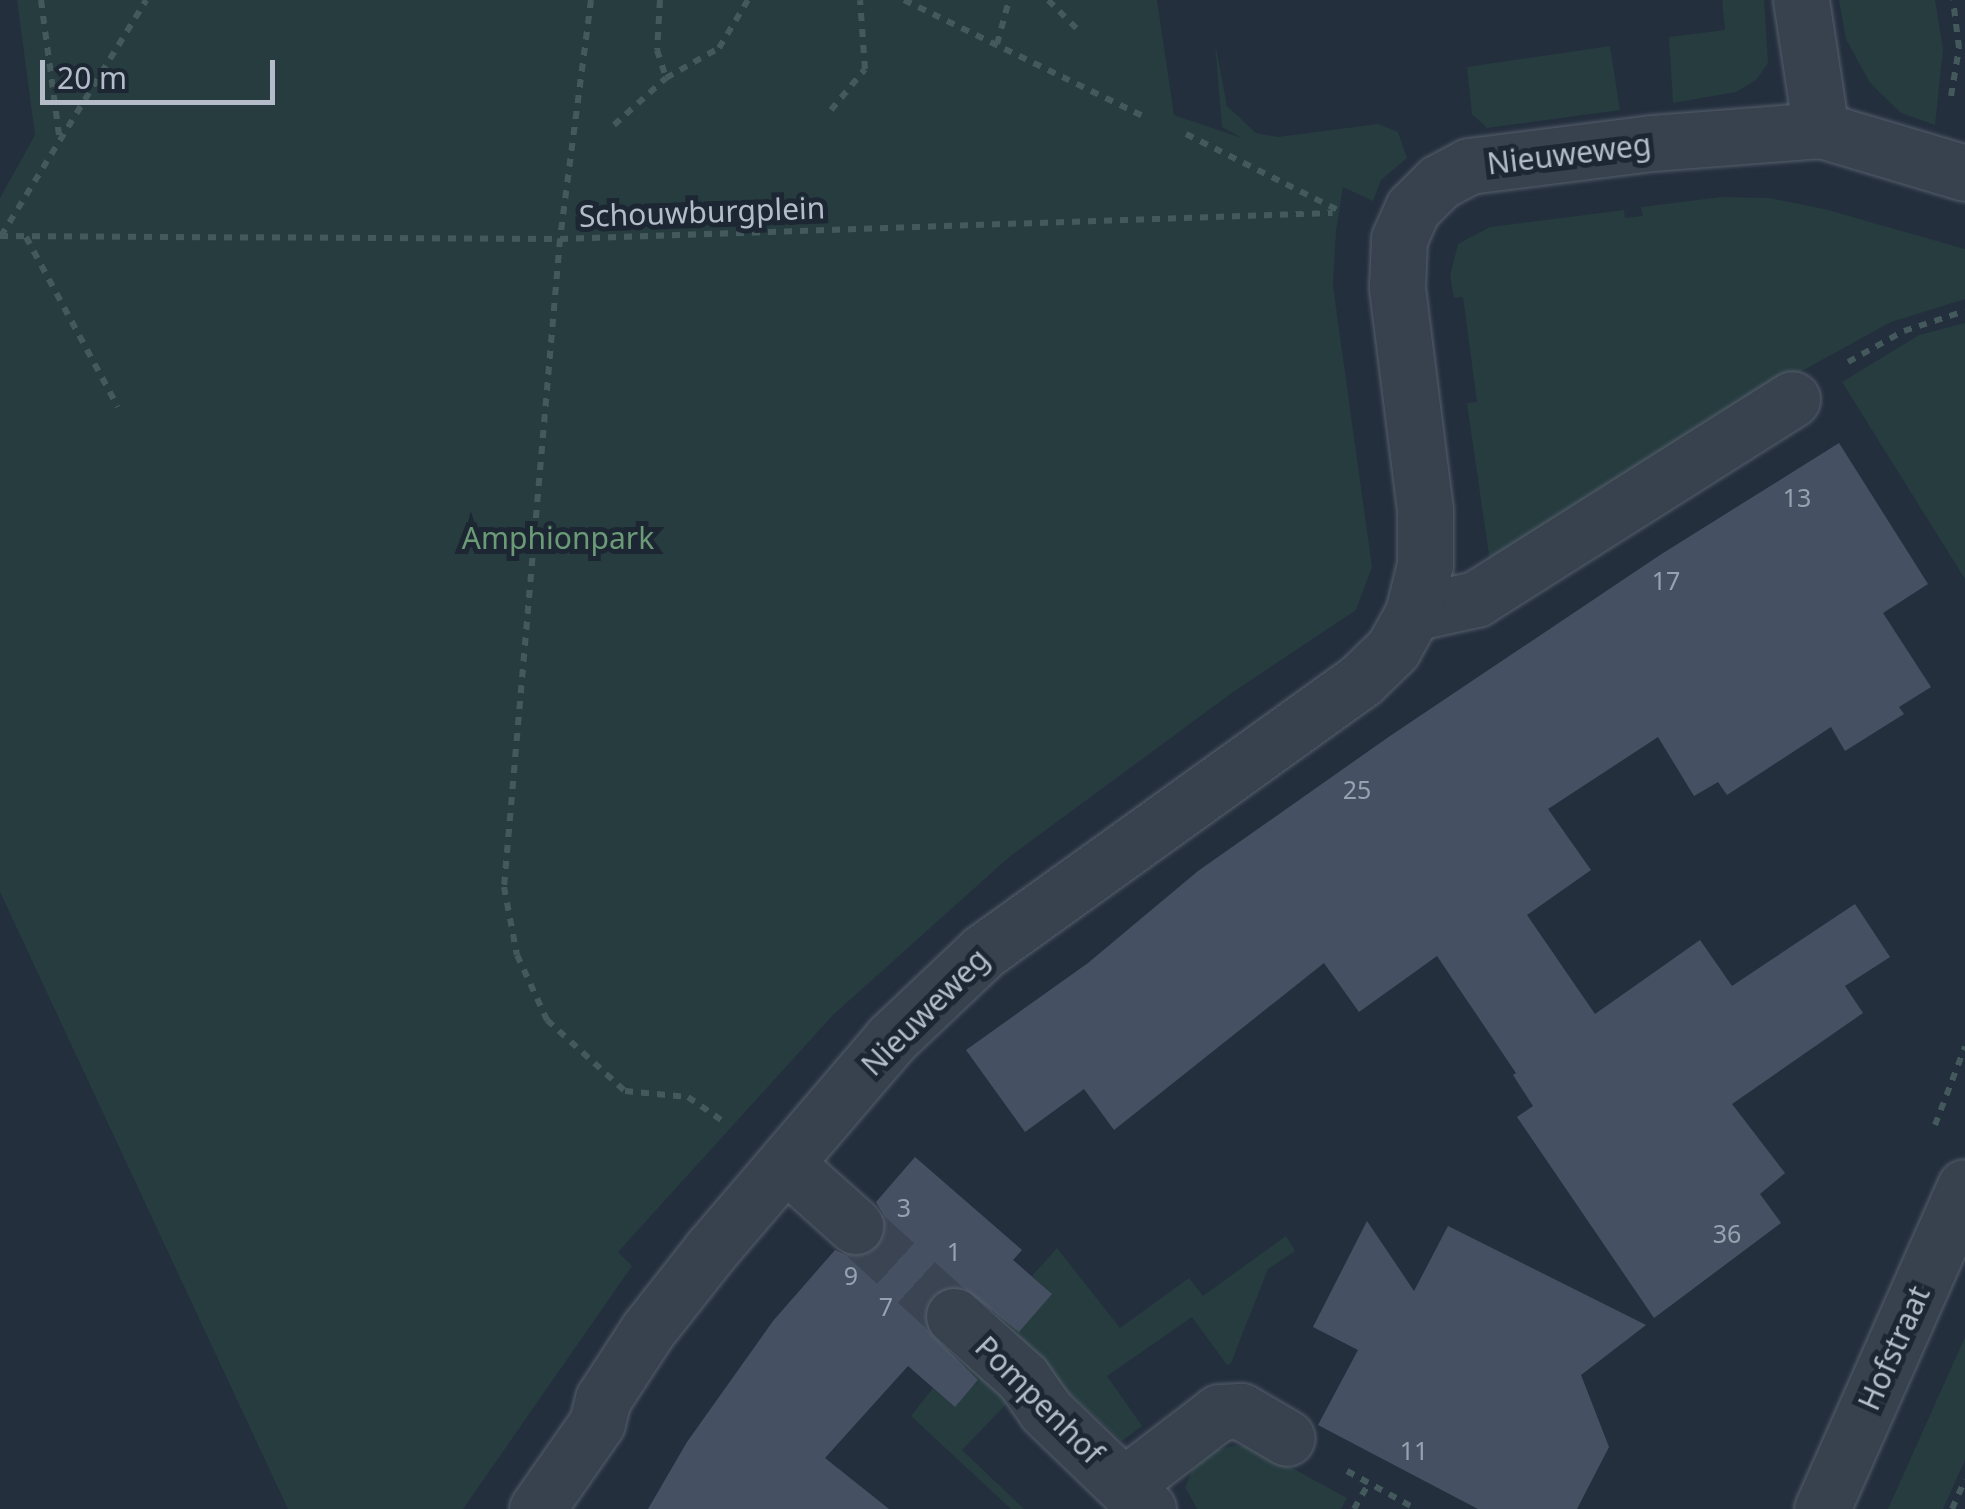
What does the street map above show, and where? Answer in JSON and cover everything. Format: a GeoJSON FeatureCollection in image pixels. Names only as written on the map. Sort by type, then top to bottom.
{"type":"FeatureCollection","features":[{"type":"Feature","properties":{"kind":"street"},"geometry":{"type":"LineString","coordinates":[[1802,0],[1821,130]]}},
{"type":"Feature","properties":{"kind":"street","name":"Nieuweweg"},"geometry":{"type":"LineString","coordinates":[[537,1509],[597,1422],[603,1399],[648,1330],[892,1038],[984,952],[1361,680],[1392,649],[1413,613],[1425,564],[1426,510],[1398,287],[1398,239],[1413,208],[1438,182],[1469,166],[1652,142],[1821,130],[1949,169]]}},
{"type":"Feature","properties":{"kind":"street"},"geometry":{"type":"LineString","coordinates":[[1413,613],[1476,599],[1792,399]]}},
{"type":"Feature","properties":{"kind":"street"},"geometry":{"type":"LineString","coordinates":[[786,1164],[855,1226]]}},
{"type":"Feature","properties":{"kind":"street","name":"Hofstraat"},"geometry":{"type":"LineString","coordinates":[[1822,1509],[1965,1187]]}},
{"type":"Feature","properties":{"kind":"street","name":"Pompenhof"},"geometry":{"type":"LineString","coordinates":[[954,1316],[1022,1378],[1046,1410],[1136,1497],[1219,1412],[1241,1411],[1287,1438]]}},
{"type":"Feature","properties":{"kind":"path"},"geometry":{"type":"LineString","coordinates":[[41,0],[60,142]]}},
{"type":"Feature","properties":{"kind":"path"},"geometry":{"type":"LineString","coordinates":[[1,236],[146,0]]}},
{"type":"Feature","properties":{"kind":"path"},"geometry":{"type":"LineString","coordinates":[[591,0],[560,239],[504,886],[517,955],[547,1020],[625,1091],[688,1097],[786,1164]]}},
{"type":"Feature","properties":{"kind":"path"},"geometry":{"type":"LineString","coordinates":[[660,0],[657,50],[666,78]]}},
{"type":"Feature","properties":{"kind":"path"},"geometry":{"type":"LineString","coordinates":[[614,124],[666,78],[719,48],[748,0]]}},
{"type":"Feature","properties":{"kind":"path"},"geometry":{"type":"LineString","coordinates":[[831,110],[865,69],[860,0]]}},
{"type":"Feature","properties":{"kind":"path"},"geometry":{"type":"LineString","coordinates":[[904,0],[1143,116]]}},
{"type":"Feature","properties":{"kind":"path"},"geometry":{"type":"LineString","coordinates":[[997,44],[1009,0]]}},
{"type":"Feature","properties":{"kind":"path"},"geometry":{"type":"LineString","coordinates":[[1048,0],[1080,33]]}},
{"type":"Feature","properties":{"kind":"path"},"geometry":{"type":"LineString","coordinates":[[1949,169],[1959,48],[1953,0]]}},
{"type":"Feature","properties":{"kind":"path","name":"Schouwburgplein"},"geometry":{"type":"LineString","coordinates":[[1,236],[560,239],[1343,213],[1186,134]]}},
{"type":"Feature","properties":{"kind":"path"},"geometry":{"type":"LineString","coordinates":[[26,238],[118,407]]}},
{"type":"Feature","properties":{"kind":"path"},"geometry":{"type":"LineString","coordinates":[[1792,399],[1815,380],[1904,331],[1965,311]]}},
{"type":"Feature","properties":{"kind":"path"},"geometry":{"type":"LineString","coordinates":[[1287,1438],[1416,1509]]}},
{"type":"Feature","properties":{"kind":"path"},"geometry":{"type":"LineString","coordinates":[[1952,1509],[1965,1480]]}},
{"type":"Feature","properties":{"kind":"path"},"geometry":{"type":"LineString","coordinates":[[1354,1509],[1369,1483]]}},
{"type":"Feature","properties":{"kind":"green space","name":"Amphionpark"},"geometry":{"type":"Polygon","coordinates":[[[17,0],[1157,0],[1174,115],[1242,138],[1222,127],[1215,43],[1227,106],[1256,133],[1278,137],[1378,124],[1398,132],[1407,158],[1381,180],[1373,201],[1343,187],[1336,231],[1333,286],[1372,567],[1356,610],[1233,692],[1008,858],[833,1015],[618,1252],[632,1266],[463,1509],[288,1509],[0,892],[0,198],[35,135],[17,0]]]}},
{"type":"Feature","properties":{"kind":"green space"},"geometry":{"type":"Polygon","coordinates":[[[1722,0],[1764,0],[1768,63],[1756,80],[1736,92],[1673,103],[1669,37],[1725,30],[1722,0]]]}},
{"type":"Feature","properties":{"kind":"green space"},"geometry":{"type":"Polygon","coordinates":[[[1839,0],[1935,0],[1943,49],[1935,125],[1901,113],[1870,83],[1846,39],[1839,0]]]}},
{"type":"Feature","properties":{"kind":"green space"},"geometry":{"type":"Polygon","coordinates":[[[1610,46],[1620,110],[1487,128],[1472,114],[1467,67],[1610,46]]]}},
{"type":"Feature","properties":{"kind":"green space"},"geometry":{"type":"Polygon","coordinates":[[[1722,197],[1769,198],[1824,209],[1965,249],[1965,299],[1891,322],[1776,385],[1490,562],[1467,403],[1477,402],[1463,297],[1454,298],[1450,276],[1458,244],[1490,227],[1624,210],[1625,218],[1643,216],[1641,207],[1722,197]]]}},
{"type":"Feature","properties":{"kind":"green space"},"geometry":{"type":"Polygon","coordinates":[[[1965,323],[1965,579],[1842,382],[1919,335],[1965,323]]]}},
{"type":"Feature","properties":{"kind":"green space"},"geometry":{"type":"Polygon","coordinates":[[[1286,1236],[1295,1251],[1268,1269],[1231,1363],[1227,1365],[1192,1317],[1107,1376],[1142,1426],[1122,1441],[989,1321],[1006,1304],[1051,1294],[1032,1276],[1057,1248],[1120,1328],[1189,1278],[1203,1296],[1286,1236]]]}},
{"type":"Feature","properties":{"kind":"green space"},"geometry":{"type":"Polygon","coordinates":[[[1965,1337],[1965,1460],[1943,1509],[1888,1509],[1965,1337]]]}},
{"type":"Feature","properties":{"kind":"green space"},"geometry":{"type":"Polygon","coordinates":[[[970,1346],[1012,1398],[962,1450],[1024,1509],[1011,1509],[911,1416],[933,1388],[954,1406],[979,1380],[959,1360],[970,1346]]]}},
{"type":"Feature","properties":{"kind":"green space"},"geometry":{"type":"Polygon","coordinates":[[[1236,1445],[1257,1449],[1347,1498],[1341,1509],[1197,1509],[1185,1487],[1193,1469],[1214,1451],[1236,1445]]]}},
{"type":"Feature","properties":{"kind":"building"},"geometry":{"type":"Polygon","coordinates":[[[1839,443],[1928,584],[1883,613],[1931,687],[1899,707],[1904,714],[1845,751],[1831,727],[1727,795],[1718,782],[1694,796],[1658,737],[1548,809],[1591,870],[1527,915],[1595,1014],[1700,940],[1732,986],[1855,904],[1890,957],[1845,986],[1863,1013],[1732,1104],[1785,1173],[1760,1194],[1781,1223],[1654,1318],[1517,1117],[1533,1106],[1513,1075],[1516,1073],[1437,956],[1359,1012],[1324,963],[1114,1130],[1084,1089],[1025,1132],[966,1050],[1088,963],[1198,871],[1390,736],[1660,555],[1839,443]]]}},
{"type":"Feature","properties":{"kind":"building"},"geometry":{"type":"Polygon","coordinates":[[[915,1157],[1022,1250],[1013,1260],[1052,1294],[1019,1332],[961,1286],[943,1287],[930,1296],[923,1310],[925,1327],[978,1380],[955,1407],[908,1366],[825,1458],[889,1509],[648,1509],[687,1442],[773,1321],[835,1250],[850,1257],[864,1256],[879,1246],[885,1233],[885,1217],[876,1202],[915,1157]]]}},
{"type":"Feature","properties":{"kind":"building"},"geometry":{"type":"Polygon","coordinates":[[[1367,1221],[1414,1291],[1448,1226],[1646,1325],[1581,1375],[1609,1447],[1577,1509],[1478,1509],[1318,1425],[1358,1350],[1313,1327],[1367,1221]]]}},
{"type":"Feature","properties":{"kind":"tunnel"},"geometry":{"type":"LineString","coordinates":[[855,1226],[954,1316]]}}]}
